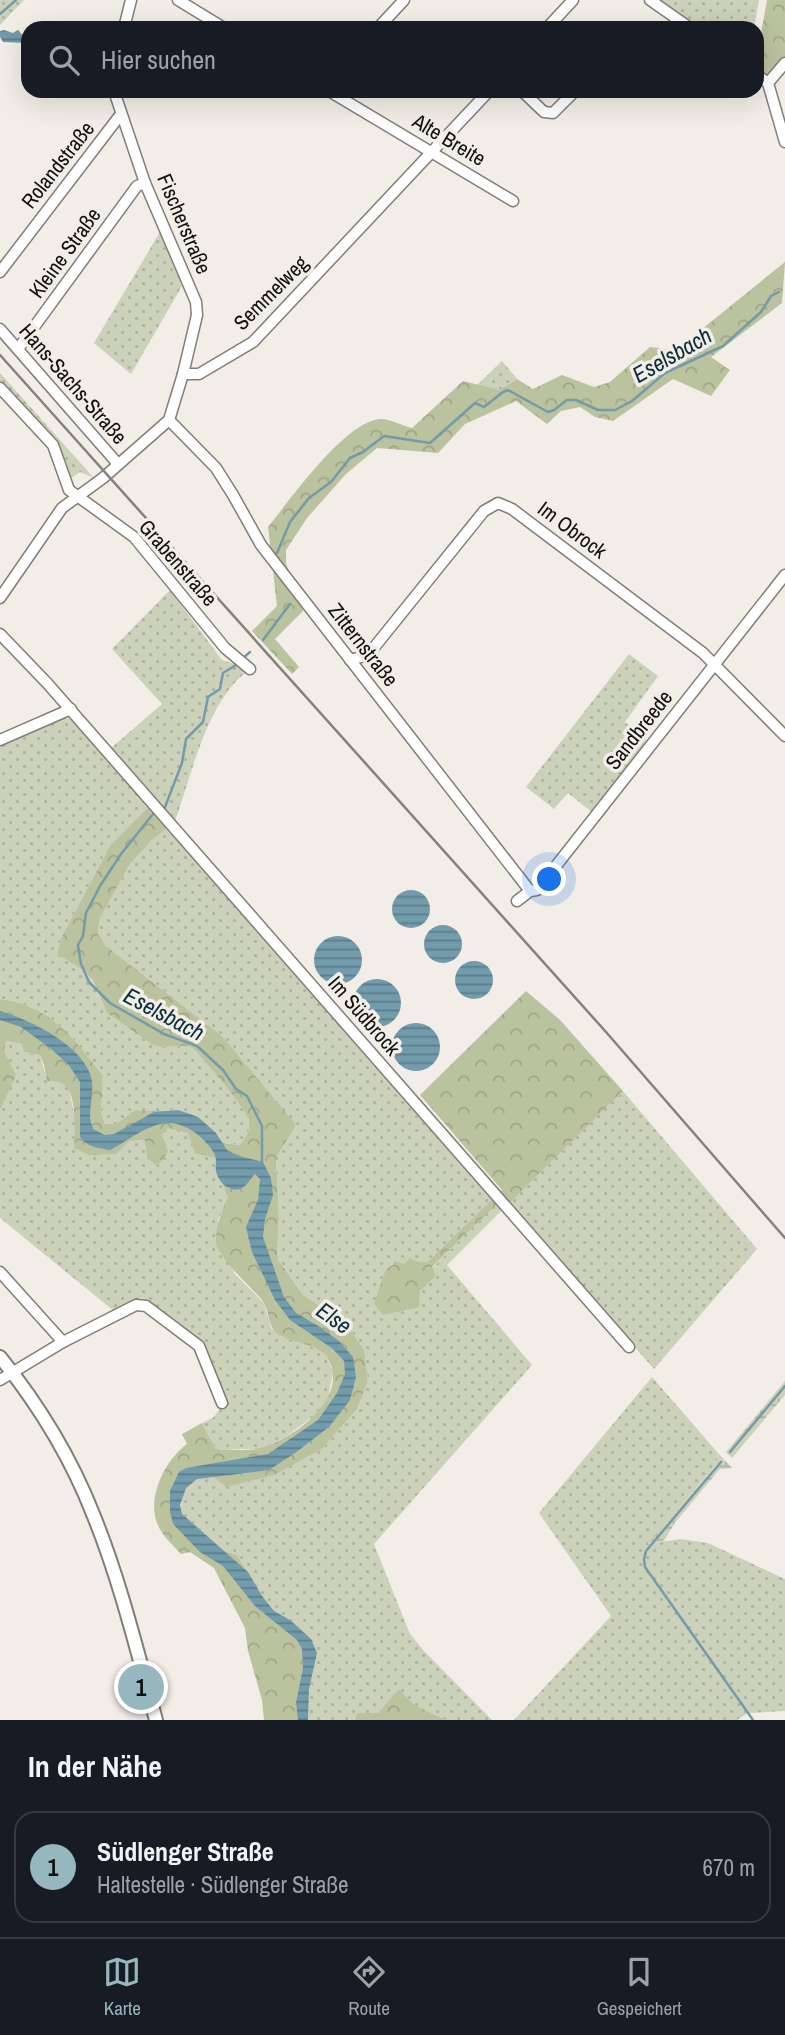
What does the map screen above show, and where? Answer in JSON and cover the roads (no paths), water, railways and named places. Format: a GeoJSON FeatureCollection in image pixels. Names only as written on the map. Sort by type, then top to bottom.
{"type":"FeatureCollection","features":[{"type":"Feature","properties":{"kind":"main road"},"geometry":{"type":"LineString","coordinates":[[0,1357],[38,1409],[69,1462],[93,1513],[117,1580],[156,1720]]}},
{"type":"Feature","properties":{"kind":"street"},"geometry":{"type":"LineString","coordinates":[[126,21],[131,0]]}},
{"type":"Feature","properties":{"kind":"street"},"geometry":{"type":"LineString","coordinates":[[178,0],[212,21]]}},
{"type":"Feature","properties":{"kind":"street"},"geometry":{"type":"LineString","coordinates":[[384,21],[404,0]]}},
{"type":"Feature","properties":{"kind":"street"},"geometry":{"type":"LineString","coordinates":[[554,21],[573,0]]}},
{"type":"Feature","properties":{"kind":"street"},"geometry":{"type":"LineString","coordinates":[[650,0],[680,21]]}},
{"type":"Feature","properties":{"kind":"street"},"geometry":{"type":"LineString","coordinates":[[768,83],[785,63]]}},
{"type":"Feature","properties":{"kind":"street"},"geometry":{"type":"LineString","coordinates":[[764,80],[768,83],[785,142]]}},
{"type":"Feature","properties":{"kind":"street","name":"Fischerstraße"},"geometry":{"type":"LineString","coordinates":[[116,98],[145,183],[196,302],[197,315],[183,374]]}},
{"type":"Feature","properties":{"kind":"street","name":"Alte Breite"},"geometry":{"type":"LineString","coordinates":[[342,98],[513,201]]}},
{"type":"Feature","properties":{"kind":"street","name":"Semmelweg"},"geometry":{"type":"LineString","coordinates":[[183,374],[199,374],[253,342],[482,98]]}},
{"type":"Feature","properties":{"kind":"street"},"geometry":{"type":"LineString","coordinates":[[530,98],[544,112],[553,113],[568,98]]}},
{"type":"Feature","properties":{"kind":"street","name":"Rolandstraße"},"geometry":{"type":"LineString","coordinates":[[0,272],[121,114]]}},
{"type":"Feature","properties":{"kind":"street","name":"Kleine Straße"},"geometry":{"type":"LineString","coordinates":[[18,349],[137,187],[145,183]]}},
{"type":"Feature","properties":{"kind":"street","name":"Hans-Sachs-Straße"},"geometry":{"type":"LineString","coordinates":[[0,329],[118,464]]}},
{"type":"Feature","properties":{"kind":"street"},"geometry":{"type":"LineString","coordinates":[[0,598],[62,508],[169,420],[183,374]]}},
{"type":"Feature","properties":{"kind":"street","name":"Grabenstraße"},"geometry":{"type":"LineString","coordinates":[[0,388],[53,445],[69,490],[134,537],[225,648],[250,669]]}},
{"type":"Feature","properties":{"kind":"street","name":"Zitternstraße"},"geometry":{"type":"LineString","coordinates":[[169,420],[216,468],[261,545],[530,891]]}},
{"type":"Feature","properties":{"kind":"street","name":"Im Obrock"},"geometry":{"type":"LineString","coordinates":[[350,660],[368,655],[484,511],[498,503],[512,509],[703,653],[785,736]]}},
{"type":"Feature","properties":{"kind":"street","name":"Sandbreede"},"geometry":{"type":"LineString","coordinates":[[517,901],[530,891],[537,890],[785,575]]}},
{"type":"Feature","properties":{"kind":"street","name":"Im Südbrock"},"geometry":{"type":"LineString","coordinates":[[0,634],[71,709],[629,1347]]}},
{"type":"Feature","properties":{"kind":"street"},"geometry":{"type":"LineString","coordinates":[[0,740],[71,709]]}},
{"type":"Feature","properties":{"kind":"street"},"geometry":{"type":"LineString","coordinates":[[0,1272],[64,1342]]}},
{"type":"Feature","properties":{"kind":"street"},"geometry":{"type":"LineString","coordinates":[[0,1380],[64,1342],[136,1305],[146,1306],[200,1346],[222,1403]]}},
{"type":"Feature","properties":{"kind":"water"},"geometry":{"type":"Polygon","coordinates":[[[18,30],[21,33],[21,43],[3,42],[0,31],[13,33],[18,30]]]}},
{"type":"Feature","properties":{"kind":"water"},"geometry":{"type":"Polygon","coordinates":[[[411,890],[425,895],[430,909],[425,923],[411,928],[397,923],[392,909],[397,895],[411,890]]]}},
{"type":"Feature","properties":{"kind":"water"},"geometry":{"type":"Polygon","coordinates":[[[443,925],[457,930],[462,944],[457,958],[443,963],[429,958],[424,944],[429,930],[443,925]]]}},
{"type":"Feature","properties":{"kind":"water"},"geometry":{"type":"Polygon","coordinates":[[[338,936],[355,943],[362,960],[355,977],[338,984],[321,977],[314,960],[321,943],[338,936]]]}},
{"type":"Feature","properties":{"kind":"water"},"geometry":{"type":"Polygon","coordinates":[[[474,961],[488,966],[493,980],[488,994],[474,999],[460,994],[455,980],[460,966],[474,961]]]}},
{"type":"Feature","properties":{"kind":"water"},"geometry":{"type":"Polygon","coordinates":[[[377,979],[394,986],[401,1003],[394,1020],[377,1027],[360,1020],[353,1003],[360,986],[377,979]]]}},
{"type":"Feature","properties":{"kind":"water"},"geometry":{"type":"Polygon","coordinates":[[[0,1011],[55,1036],[88,1068],[92,1081],[90,1117],[93,1129],[105,1135],[114,1134],[154,1112],[178,1110],[198,1117],[216,1133],[227,1150],[263,1162],[271,1178],[273,1195],[265,1219],[263,1237],[284,1297],[296,1313],[339,1341],[353,1357],[356,1377],[350,1400],[329,1427],[269,1470],[197,1479],[186,1488],[180,1505],[182,1514],[248,1572],[274,1611],[290,1620],[311,1639],[317,1653],[309,1689],[308,1720],[298,1720],[296,1703],[303,1668],[302,1649],[297,1640],[255,1606],[223,1566],[200,1552],[173,1524],[170,1491],[179,1472],[186,1468],[268,1454],[318,1420],[337,1393],[345,1374],[344,1361],[333,1349],[290,1320],[275,1300],[252,1252],[246,1227],[258,1200],[260,1179],[255,1174],[241,1188],[227,1187],[217,1175],[215,1155],[207,1144],[196,1133],[175,1123],[153,1126],[110,1150],[86,1143],[80,1137],[80,1082],[68,1064],[50,1048],[21,1027],[0,1020],[0,1011]]]}},
{"type":"Feature","properties":{"kind":"water"},"geometry":{"type":"Polygon","coordinates":[[[416,1023],[433,1030],[440,1047],[433,1064],[416,1071],[399,1064],[392,1047],[399,1030],[416,1023]]]}},
{"type":"Feature","properties":{"kind":"waterway"},"geometry":{"type":"LineString","coordinates":[[0,14],[16,0]]}},
{"type":"Feature","properties":{"kind":"waterway","name":"Eselsbach"},"geometry":{"type":"LineString","coordinates":[[277,553],[290,522],[309,498],[331,482],[350,458],[384,436],[430,443],[475,403],[484,407],[508,390],[548,412],[567,400],[576,400],[598,410],[615,410],[632,401],[665,373],[723,346],[761,312],[771,296],[779,292]]}},
{"type":"Feature","properties":{"kind":"waterway","name":"Eselsbach"},"geometry":{"type":"LineString","coordinates":[[263,640],[290,604]]}},
{"type":"Feature","properties":{"kind":"waterway","name":"Eselsbach"},"geometry":{"type":"LineString","coordinates":[[242,659],[250,652]]}},
{"type":"Feature","properties":{"kind":"waterway","name":"Eselsbach"},"geometry":{"type":"LineString","coordinates":[[165,807],[182,763],[186,739],[203,722],[208,697],[220,689],[223,673],[236,665]]}},
{"type":"Feature","properties":{"kind":"waterway","name":"Eselsbach"},"geometry":{"type":"LineString","coordinates":[[153,814],[121,854],[86,913],[83,936],[78,945],[81,964],[89,982],[110,1003],[164,1034],[197,1046],[223,1070],[236,1089],[247,1096],[262,1126],[262,1164]]}},
{"type":"Feature","properties":{"kind":"waterway"},"geometry":{"type":"LineString","coordinates":[[730,1452],[785,1386]]}},
{"type":"Feature","properties":{"kind":"waterway"},"geometry":{"type":"LineString","coordinates":[[721,1462],[646,1551],[644,1559],[645,1567],[753,1720]]}},
{"type":"Feature","properties":{"kind":"railway"},"geometry":{"type":"LineString","coordinates":[[0,355],[606,1032],[785,1238]]}},
{"type":"Feature","properties":{"kind":"place","name":"Südlenger Straße"},"geometry":{"type":"Point","coordinates":[141,1687]}},
{"type":"Feature","properties":{"kind":"water label","name":"Else"},"geometry":{"type":"Point","coordinates":[334,1318]}}]}
